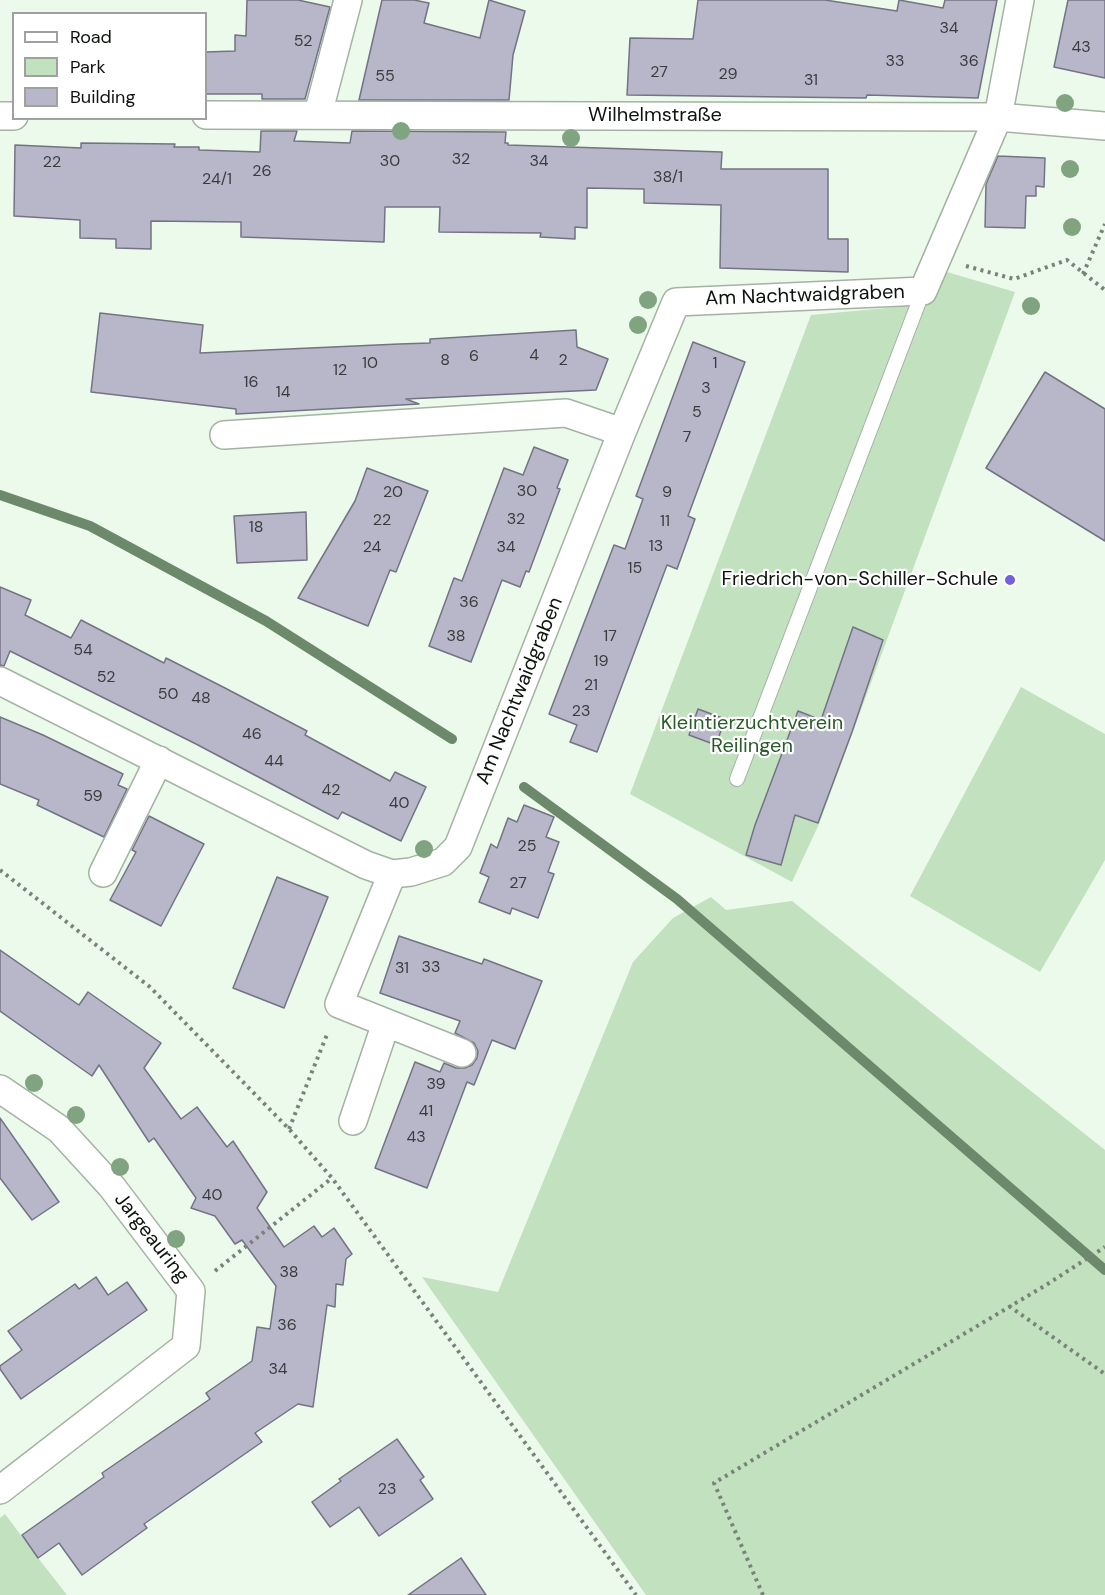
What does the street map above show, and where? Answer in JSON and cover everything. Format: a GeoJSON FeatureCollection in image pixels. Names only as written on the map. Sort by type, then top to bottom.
{"type":"FeatureCollection","features":[{"type":"Feature","properties":{"kind":"street"},"geometry":{"type":"LineString","coordinates":[[318,114],[348,0]]}},
{"type":"Feature","properties":{"kind":"street","name":"Am Nachtwaidgraben"},"geometry":{"type":"LineString","coordinates":[[392,874],[411,872],[443,862],[458,847],[622,432],[676,302],[923,291],[998,117],[1020,0]]}},
{"type":"Feature","properties":{"kind":"street","name":"Wilhelmstraße"},"geometry":{"type":"LineString","coordinates":[[207,115],[998,117],[1105,126]]}},
{"type":"Feature","properties":{"kind":"street"},"geometry":{"type":"LineString","coordinates":[[224,435],[566,413],[622,432]]}},
{"type":"Feature","properties":{"kind":"street"},"geometry":{"type":"LineString","coordinates":[[0,681],[345,856],[392,874],[339,1004],[462,1053]]}},
{"type":"Feature","properties":{"kind":"street"},"geometry":{"type":"LineString","coordinates":[[103,873],[159,760]]}},
{"type":"Feature","properties":{"kind":"street"},"geometry":{"type":"LineString","coordinates":[[353,1121],[386,1023]]}},
{"type":"Feature","properties":{"kind":"street","name":"Jargeauring"},"geometry":{"type":"LineString","coordinates":[[0,1089],[59,1129],[112,1187],[191,1291],[186,1346],[0,1490]]}},
{"type":"Feature","properties":{"kind":"lane"},"geometry":{"type":"LineString","coordinates":[[737,779],[923,291]]}},
{"type":"Feature","properties":{"kind":"path"},"geometry":{"type":"LineString","coordinates":[[1083,274],[1105,224]]}},
{"type":"Feature","properties":{"kind":"path"},"geometry":{"type":"LineString","coordinates":[[938,258],[1014,279],[1067,260],[1105,291]]}},
{"type":"Feature","properties":{"kind":"path"},"geometry":{"type":"LineString","coordinates":[[0,870],[150,987],[289,1129],[332,1178],[636,1595]]}},
{"type":"Feature","properties":{"kind":"path"},"geometry":{"type":"LineString","coordinates":[[289,1129],[339,1004]]}},
{"type":"Feature","properties":{"kind":"path"},"geometry":{"type":"LineString","coordinates":[[191,1291],[332,1178]]}},
{"type":"Feature","properties":{"kind":"path"},"geometry":{"type":"LineString","coordinates":[[763,1595],[714,1483],[1046,1285],[1105,1247]]}},
{"type":"Feature","properties":{"kind":"path"},"geometry":{"type":"LineString","coordinates":[[1009,1306],[1105,1374]]}},
{"type":"Feature","properties":{"kind":"green space","name":"Kleintierzuchtverein Reilingen"},"geometry":{"type":"Polygon","coordinates":[[[940,270],[1015,292],[819,824],[792,882],[630,794],[811,315],[908,306],[925,308],[940,270]]]}},
{"type":"Feature","properties":{"kind":"green space"},"geometry":{"type":"Polygon","coordinates":[[[1021,687],[1105,734],[1105,860],[1040,972],[910,896],[1021,687]]]}},
{"type":"Feature","properties":{"kind":"green space"},"geometry":{"type":"Polygon","coordinates":[[[711,897],[726,910],[792,901],[1105,1150],[1105,1595],[646,1595],[422,1277],[498,1292],[633,962],[673,918],[711,897]]]}},
{"type":"Feature","properties":{"kind":"green space"},"geometry":{"type":"Polygon","coordinates":[[[5,1514],[67,1595],[0,1595],[0,1518],[5,1514]]]}},
{"type":"Feature","properties":{"kind":"building"},"geometry":{"type":"Polygon","coordinates":[[[247,0],[298,0],[330,7],[305,99],[262,99],[262,94],[207,94],[207,52],[235,51],[235,35],[246,36],[247,0]]]}},
{"type":"Feature","properties":{"kind":"building"},"geometry":{"type":"Polygon","coordinates":[[[382,0],[414,0],[429,3],[424,23],[480,38],[489,0],[525,11],[513,55],[509,100],[359,100],[382,0]]]}},
{"type":"Feature","properties":{"kind":"building"},"geometry":{"type":"Polygon","coordinates":[[[698,0],[825,0],[897,11],[899,0],[943,8],[945,0],[997,0],[978,98],[867,95],[866,98],[627,95],[630,38],[693,39],[698,0]]]}},
{"type":"Feature","properties":{"kind":"building"},"geometry":{"type":"Polygon","coordinates":[[[1068,0],[1105,0],[1105,78],[1054,67],[1068,0]]]}},
{"type":"Feature","properties":{"kind":"building"},"geometry":{"type":"Polygon","coordinates":[[[261,131],[297,131],[294,141],[350,143],[352,131],[506,132],[505,143],[508,145],[722,152],[721,169],[828,169],[828,239],[848,239],[848,272],[720,268],[721,205],[644,203],[644,189],[587,188],[587,228],[575,227],[575,239],[540,237],[541,233],[439,232],[440,207],[385,207],[384,242],[241,237],[241,222],[151,221],[151,249],[116,248],[116,239],[80,238],[80,220],[14,216],[15,145],[81,148],[81,143],[175,144],[174,147],[199,147],[199,150],[260,152],[261,131]]]}},
{"type":"Feature","properties":{"kind":"building"},"geometry":{"type":"Polygon","coordinates":[[[998,156],[1045,158],[1044,187],[1036,186],[1036,196],[1026,196],[1025,228],[985,227],[986,184],[998,156]]]}},
{"type":"Feature","properties":{"kind":"building"},"geometry":{"type":"Polygon","coordinates":[[[100,313],[203,325],[200,353],[430,343],[430,339],[576,330],[577,347],[608,359],[596,390],[406,399],[419,404],[236,414],[236,409],[91,392],[100,313]]]}},
{"type":"Feature","properties":{"kind":"building"},"geometry":{"type":"Polygon","coordinates":[[[693,342],[745,362],[688,516],[695,519],[677,569],[667,565],[597,752],[570,742],[577,725],[549,714],[614,545],[625,549],[643,499],[636,496],[693,342]]]}},
{"type":"Feature","properties":{"kind":"building"},"geometry":{"type":"Polygon","coordinates":[[[1045,372],[1105,409],[1105,541],[986,468],[1045,372]]]}},
{"type":"Feature","properties":{"kind":"building"},"geometry":{"type":"Polygon","coordinates":[[[534,447],[568,460],[557,488],[560,489],[529,572],[526,571],[520,587],[502,580],[471,662],[429,646],[454,578],[462,581],[504,468],[523,475],[534,447]]]}},
{"type":"Feature","properties":{"kind":"building"},"geometry":{"type":"Polygon","coordinates":[[[367,468],[428,491],[396,572],[390,570],[368,626],[298,598],[355,501],[367,468]]]}},
{"type":"Feature","properties":{"kind":"building"},"geometry":{"type":"Polygon","coordinates":[[[306,512],[307,560],[237,563],[234,516],[306,512]]]}},
{"type":"Feature","properties":{"kind":"building"},"geometry":{"type":"Polygon","coordinates":[[[0,587],[31,600],[25,615],[71,638],[81,620],[164,663],[166,658],[225,688],[307,731],[305,735],[390,781],[395,772],[426,787],[401,841],[342,812],[338,819],[196,744],[10,651],[4,666],[0,665],[0,587]]]}},
{"type":"Feature","properties":{"kind":"building"},"geometry":{"type":"Polygon","coordinates":[[[853,627],[883,640],[818,823],[795,815],[781,865],[746,855],[798,711],[821,720],[853,627]]]}},
{"type":"Feature","properties":{"kind":"building"},"geometry":{"type":"Polygon","coordinates":[[[698,709],[725,719],[716,745],[689,735],[698,709]]]}},
{"type":"Feature","properties":{"kind":"building"},"geometry":{"type":"Polygon","coordinates":[[[0,717],[123,774],[118,785],[127,789],[104,837],[37,805],[39,800],[0,784],[0,717]]]}},
{"type":"Feature","properties":{"kind":"building"},"geometry":{"type":"Polygon","coordinates":[[[524,805],[554,817],[546,837],[559,842],[548,872],[554,874],[538,918],[512,908],[510,914],[479,902],[489,877],[480,873],[491,844],[497,848],[508,818],[517,822],[524,805]]]}},
{"type":"Feature","properties":{"kind":"building"},"geometry":{"type":"Polygon","coordinates":[[[149,816],[204,844],[161,926],[110,900],[136,852],[132,850],[149,816]]]}},
{"type":"Feature","properties":{"kind":"building"},"geometry":{"type":"Polygon","coordinates":[[[277,877],[328,897],[284,1008],[233,988],[277,877]]]}},
{"type":"Feature","properties":{"kind":"building"},"geometry":{"type":"Polygon","coordinates":[[[399,936],[482,964],[484,959],[542,981],[515,1049],[492,1040],[474,1085],[467,1082],[427,1188],[375,1168],[415,1062],[440,1072],[444,1063],[456,1068],[465,1068],[472,1065],[477,1058],[478,1051],[474,1043],[455,1033],[460,1021],[380,993],[399,936]]]}},
{"type":"Feature","properties":{"kind":"building"},"geometry":{"type":"Polygon","coordinates":[[[0,950],[79,1005],[88,992],[161,1043],[144,1068],[181,1119],[197,1107],[227,1147],[233,1141],[267,1192],[257,1208],[284,1247],[314,1226],[322,1237],[334,1228],[352,1254],[346,1259],[343,1285],[336,1284],[335,1307],[327,1305],[313,1407],[298,1404],[255,1433],[262,1442],[144,1524],[147,1528],[82,1575],[59,1543],[38,1558],[22,1535],[104,1477],[102,1473],[210,1399],[206,1393],[252,1361],[257,1327],[270,1329],[276,1286],[242,1240],[235,1244],[215,1216],[191,1208],[196,1198],[154,1138],[149,1142],[99,1065],[92,1076],[0,1011],[0,950]]]}},
{"type":"Feature","properties":{"kind":"building"},"geometry":{"type":"Polygon","coordinates":[[[0,1118],[59,1202],[32,1220],[0,1178],[0,1118]]]}},
{"type":"Feature","properties":{"kind":"building"},"geometry":{"type":"Polygon","coordinates":[[[96,1277],[108,1295],[127,1282],[147,1310],[21,1399],[0,1369],[0,1366],[22,1350],[8,1331],[75,1284],[79,1289],[96,1277]]]}},
{"type":"Feature","properties":{"kind":"building"},"geometry":{"type":"Polygon","coordinates":[[[397,1439],[424,1477],[420,1480],[433,1499],[379,1536],[359,1507],[330,1527],[312,1502],[341,1481],[339,1479],[397,1439]]]}},
{"type":"Feature","properties":{"kind":"building"},"geometry":{"type":"Polygon","coordinates":[[[461,1558],[486,1595],[408,1595],[461,1558]]]}},
{"type":"Feature","properties":{"kind":"waterway"},"geometry":{"type":"LineString","coordinates":[[0,495],[90,526],[266,621],[452,739]]}},
{"type":"Feature","properties":{"kind":"waterway"},"geometry":{"type":"LineString","coordinates":[[524,787],[677,899],[1105,1270]]}},
{"type":"Feature","properties":{"kind":"place","name":"Friedrich-von-Schiller-Schule"},"geometry":{"type":"Point","coordinates":[1010,580]}}]}
